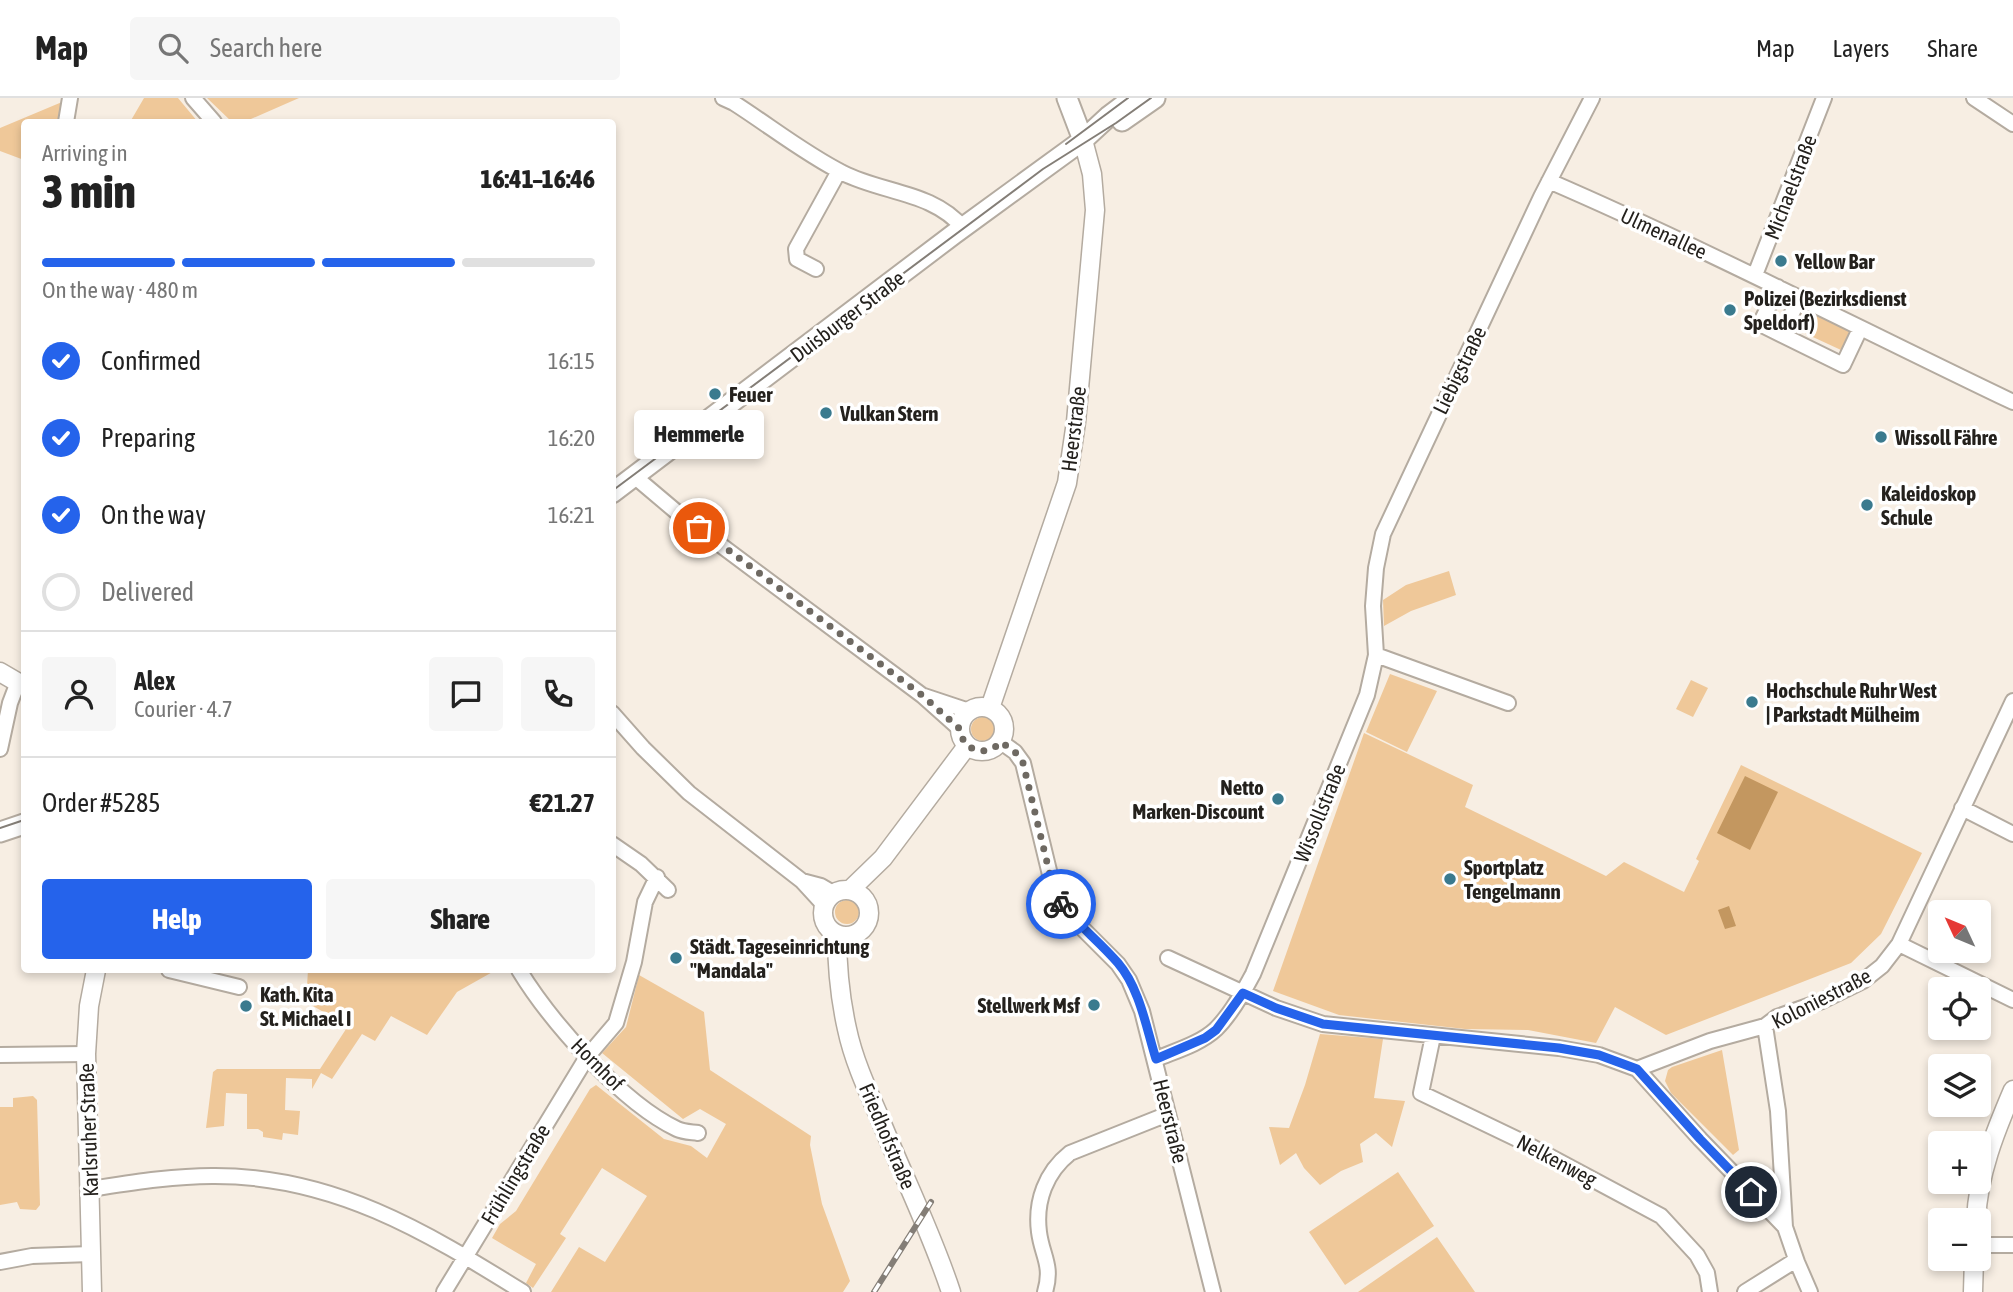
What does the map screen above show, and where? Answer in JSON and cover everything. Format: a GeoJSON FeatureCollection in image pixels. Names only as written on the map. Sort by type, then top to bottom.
{"type":"FeatureCollection","features":[{"type":"Feature","properties":{"kind":"main road"},"geometry":{"type":"LineString","coordinates":[[1067,98],[1083,140]]}},
{"type":"Feature","properties":{"kind":"main road","name":"Duisburger Straße"},"geometry":{"type":"LineString","coordinates":[[616,490],[1083,140],[1133,98]]}},
{"type":"Feature","properties":{"kind":"main road","name":"Duisburger Straße"},"geometry":{"type":"LineString","coordinates":[[1083,140],[1115,126],[1155,98]]}},
{"type":"Feature","properties":{"kind":"main road"},"geometry":{"type":"LineString","coordinates":[[0,832],[21,825]]}},
{"type":"Feature","properties":{"kind":"street"},"geometry":{"type":"LineString","coordinates":[[66,119],[70,98]]}},
{"type":"Feature","properties":{"kind":"street"},"geometry":{"type":"LineString","coordinates":[[193,98],[212,119]]}},
{"type":"Feature","properties":{"kind":"street"},"geometry":{"type":"LineString","coordinates":[[723,98],[839,171],[865,184],[925,200],[950,212],[963,228]]}},
{"type":"Feature","properties":{"kind":"street","name":"Liebigstraße"},"geometry":{"type":"LineString","coordinates":[[1376,655],[1373,606],[1376,568],[1383,534],[1549,181],[1592,98]]}},
{"type":"Feature","properties":{"kind":"street","name":"Michaelstraße"},"geometry":{"type":"LineString","coordinates":[[1755,275],[1825,98]]}},
{"type":"Feature","properties":{"kind":"street"},"geometry":{"type":"LineString","coordinates":[[1974,98],[2013,124]]}},
{"type":"Feature","properties":{"kind":"street","name":"Heerstraße"},"geometry":{"type":"LineString","coordinates":[[990,708],[1067,483],[1076,422],[1095,210],[1092,174],[1083,140]]}},
{"type":"Feature","properties":{"kind":"street"},"geometry":{"type":"LineString","coordinates":[[816,269],[797,259],[796,249],[839,171]]}},
{"type":"Feature","properties":{"kind":"street","name":"Ulmenallee"},"geometry":{"type":"LineString","coordinates":[[1549,181],[1755,275],[1799,299],[2013,402]]}},
{"type":"Feature","properties":{"kind":"street"},"geometry":{"type":"LineString","coordinates":[[1778,287],[1760,324],[1843,365],[1860,329]]}},
{"type":"Feature","properties":{"kind":"street"},"geometry":{"type":"LineString","coordinates":[[1782,335],[1799,299]]}},
{"type":"Feature","properties":{"kind":"street"},"geometry":{"type":"LineString","coordinates":[[634,476],[679,514],[923,696],[960,729]]}},
{"type":"Feature","properties":{"kind":"street"},"geometry":{"type":"LineString","coordinates":[[1376,655],[1508,703]]}},
{"type":"Feature","properties":{"kind":"street","name":"Wissollstraße"},"geometry":{"type":"LineString","coordinates":[[1156,1059],[1205,1038],[1216,1030],[1243,993],[1280,912],[1367,695],[1376,655]]}},
{"type":"Feature","properties":{"kind":"street"},"geometry":{"type":"LineString","coordinates":[[0,671],[21,684],[10,703],[0,749]]}},
{"type":"Feature","properties":{"kind":"street"},"geometry":{"type":"LineString","coordinates":[[923,696],[969,711]]}},
{"type":"Feature","properties":{"kind":"street","name":"Koloniestraße"},"geometry":{"type":"LineString","coordinates":[[1637,1069],[1710,1041],[1765,1026],[1777,1017],[1822,1001],[1863,981],[1882,965],[1899,944],[2013,701]]}},
{"type":"Feature","properties":{"kind":"street"},"geometry":{"type":"LineString","coordinates":[[976,708],[990,708],[1001,716],[1004,722],[1001,742],[985,751],[967,746],[960,729],[964,716],[976,708]]}},
{"type":"Feature","properties":{"kind":"street","name":"Friedhofstraße"},"geometry":{"type":"LineString","coordinates":[[616,718],[689,793],[802,881],[836,896],[863,896],[867,902],[868,920],[855,934],[840,975]]}},
{"type":"Feature","properties":{"kind":"street","name":"Heerstraße"},"geometry":{"type":"LineString","coordinates":[[1001,742],[1015,752],[1023,763],[1052,883],[1061,903],[1072,918],[1118,964],[1129,980],[1142,1011],[1213,1292]]}},
{"type":"Feature","properties":{"kind":"street"},"geometry":{"type":"LineString","coordinates":[[836,896],[883,858],[967,746]]}},
{"type":"Feature","properties":{"kind":"street"},"geometry":{"type":"LineString","coordinates":[[1962,808],[2013,834]]}},
{"type":"Feature","properties":{"kind":"street"},"geometry":{"type":"LineString","coordinates":[[616,847],[657,877],[668,890]]}},
{"type":"Feature","properties":{"kind":"street"},"geometry":{"type":"LineString","coordinates":[[867,902],[883,858]]}},
{"type":"Feature","properties":{"kind":"street","name":"Frühlingstraße"},"geometry":{"type":"LineString","coordinates":[[444,1292],[587,1057],[616,1023],[634,962],[645,902],[657,877]]}},
{"type":"Feature","properties":{"kind":"street","name":"Friedhofstraße"},"geometry":{"type":"LineString","coordinates":[[836,896],[824,919],[837,934],[836,956],[846,1029],[853,1053],[938,1253],[951,1292]]}},
{"type":"Feature","properties":{"kind":"street"},"geometry":{"type":"LineString","coordinates":[[837,934],[855,934]]}},
{"type":"Feature","properties":{"kind":"street"},"geometry":{"type":"LineString","coordinates":[[1899,944],[2013,1000]]}},
{"type":"Feature","properties":{"kind":"street"},"geometry":{"type":"LineString","coordinates":[[1168,958],[1276,1008],[1323,1024],[1559,1048],[1599,1055],[1637,1069],[1785,1227]]}},
{"type":"Feature","properties":{"kind":"street","name":"Karlsruher Straße"},"geometry":{"type":"LineString","coordinates":[[92,1292],[86,1054],[89,1006],[95,973]]}},
{"type":"Feature","properties":{"kind":"street"},"geometry":{"type":"LineString","coordinates":[[181,973],[239,987]]}},
{"type":"Feature","properties":{"kind":"street","name":"Hornhof"},"geometry":{"type":"LineString","coordinates":[[521,973],[533,993],[587,1057],[637,1102],[678,1130],[698,1133]]}},
{"type":"Feature","properties":{"kind":"street"},"geometry":{"type":"LineString","coordinates":[[1765,1026],[1778,1111],[1785,1227],[1810,1292]]}},
{"type":"Feature","properties":{"kind":"street","name":"Nelkenweg"},"geometry":{"type":"LineString","coordinates":[[1433,1036],[1421,1093],[1519,1140],[1661,1216],[1697,1255],[1707,1273],[1710,1292]]}},
{"type":"Feature","properties":{"kind":"street"},"geometry":{"type":"LineString","coordinates":[[0,1055],[86,1054]]}},
{"type":"Feature","properties":{"kind":"street"},"geometry":{"type":"LineString","coordinates":[[1978,1208],[1993,1136],[2013,1090]]}},
{"type":"Feature","properties":{"kind":"street"},"geometry":{"type":"LineString","coordinates":[[1045,1292],[1049,1278],[1048,1262],[1039,1234],[1038,1214],[1040,1197],[1057,1163],[1070,1153],[1168,1114]]}},
{"type":"Feature","properties":{"kind":"street"},"geometry":{"type":"LineString","coordinates":[[90,1189],[212,1176],[296,1183],[376,1209],[465,1256],[523,1292]]}},
{"type":"Feature","properties":{"kind":"street"},"geometry":{"type":"LineString","coordinates":[[1991,1245],[2013,1245]]}},
{"type":"Feature","properties":{"kind":"street"},"geometry":{"type":"LineString","coordinates":[[0,1262],[32,1256],[91,1254]]}},
{"type":"Feature","properties":{"kind":"street"},"geometry":{"type":"LineString","coordinates":[[1745,1292],[1796,1260]]}},
{"type":"Feature","properties":{"kind":"street"},"geometry":{"type":"LineString","coordinates":[[1973,1292],[1974,1271]]}},
{"type":"Feature","properties":{"kind":"shaded area"},"geometry":{"type":"Polygon","coordinates":[[[144,98],[178,98],[196,119],[132,119],[144,98]]]}},
{"type":"Feature","properties":{"kind":"shaded area"},"geometry":{"type":"Polygon","coordinates":[[[207,98],[299,98],[251,119],[229,119],[207,98]]]}},
{"type":"Feature","properties":{"kind":"shaded area"},"geometry":{"type":"Polygon","coordinates":[[[62,102],[59,119],[21,119],[62,102]]]}},
{"type":"Feature","properties":{"kind":"shaded area"},"geometry":{"type":"Polygon","coordinates":[[[21,119],[21,159],[0,151],[0,128],[21,119]]]}},
{"type":"Feature","properties":{"kind":"shaded area"},"geometry":{"type":"Polygon","coordinates":[[[1799,305],[1850,330],[1841,350],[1789,326],[1799,305]]]}},
{"type":"Feature","properties":{"kind":"shaded area"},"geometry":{"type":"Polygon","coordinates":[[[1449,571],[1456,595],[1411,611],[1384,626],[1383,600],[1406,585],[1449,571]]]}},
{"type":"Feature","properties":{"kind":"shaded area"},"geometry":{"type":"Polygon","coordinates":[[[1390,674],[1437,691],[1407,752],[1366,732],[1390,674]]]}},
{"type":"Feature","properties":{"kind":"shaded area"},"geometry":{"type":"Polygon","coordinates":[[[1691,680],[1708,688],[1693,717],[1676,709],[1691,680]]]}},
{"type":"Feature","properties":{"kind":"shaded area"},"geometry":{"type":"Polygon","coordinates":[[[983,717],[994,724],[995,729],[988,740],[983,741],[972,734],[971,729],[978,718],[983,717]]]}},
{"type":"Feature","properties":{"kind":"shaded area"},"geometry":{"type":"Polygon","coordinates":[[[1364,733],[1473,785],[1465,807],[1606,876],[1624,862],[1684,892],[1699,861],[1696,859],[1741,765],[1922,853],[1881,934],[1851,963],[1666,1035],[1615,1007],[1596,1043],[1528,1030],[1465,1029],[1339,1015],[1273,991],[1364,733]]]}},
{"type":"Feature","properties":{"kind":"shaded area"},"geometry":{"type":"Polygon","coordinates":[[[1745,776],[1778,792],[1750,850],[1717,833],[1745,776]]]}},
{"type":"Feature","properties":{"kind":"shaded area"},"geometry":{"type":"Polygon","coordinates":[[[847,900],[858,907],[859,912],[852,923],[847,924],[836,917],[835,912],[842,901],[847,900]]]}},
{"type":"Feature","properties":{"kind":"shaded area"},"geometry":{"type":"Polygon","coordinates":[[[1729,906],[1736,926],[1725,929],[1718,910],[1729,906]]]}},
{"type":"Feature","properties":{"kind":"shaded area"},"geometry":{"type":"Polygon","coordinates":[[[308,973],[491,973],[457,992],[427,1035],[391,1016],[375,1041],[362,1034],[332,1079],[321,1073],[312,1089],[312,1079],[286,1078],[285,1110],[300,1111],[298,1135],[283,1133],[282,1140],[263,1137],[263,1132],[258,1129],[247,1129],[247,1094],[226,1093],[224,1126],[206,1128],[213,1072],[217,1069],[320,1069],[348,1026],[306,1002],[308,973]]]}},
{"type":"Feature","properties":{"kind":"shaded area"},"geometry":{"type":"Polygon","coordinates":[[[639,975],[704,1012],[710,1070],[811,1136],[810,1145],[822,1204],[850,1281],[843,1292],[551,1292],[579,1247],[605,1262],[647,1196],[602,1168],[560,1234],[566,1238],[533,1288],[526,1283],[536,1264],[492,1238],[500,1224],[516,1211],[590,1089],[596,1085],[664,1139],[691,1146],[707,1158],[726,1124],[700,1109],[683,1119],[602,1053],[626,1027],[639,975]]]}},
{"type":"Feature","properties":{"kind":"shaded area"},"geometry":{"type":"Polygon","coordinates":[[[1320,1034],[1383,1039],[1374,1098],[1405,1101],[1392,1147],[1376,1133],[1360,1144],[1363,1162],[1341,1171],[1320,1185],[1304,1168],[1296,1153],[1280,1165],[1269,1127],[1289,1128],[1320,1034]]]}},
{"type":"Feature","properties":{"kind":"shaded area"},"geometry":{"type":"Polygon","coordinates":[[[1722,1050],[1739,1150],[1733,1155],[1671,1093],[1665,1081],[1668,1070],[1672,1067],[1722,1050]]]}},
{"type":"Feature","properties":{"kind":"shaded area"},"geometry":{"type":"Polygon","coordinates":[[[33,1096],[37,1100],[40,1205],[36,1210],[20,1209],[17,1202],[0,1205],[0,1107],[13,1107],[13,1098],[33,1096]]]}},
{"type":"Feature","properties":{"kind":"shaded area"},"geometry":{"type":"Polygon","coordinates":[[[1398,1172],[1434,1226],[1345,1285],[1309,1232],[1398,1172]]]}},
{"type":"Feature","properties":{"kind":"shaded area"},"geometry":{"type":"Polygon","coordinates":[[[1437,1237],[1475,1292],[1358,1292],[1437,1237]]]}},
{"type":"Feature","properties":{"kind":"tram line"},"geometry":{"type":"LineString","coordinates":[[1066,144],[1128,98]]}},
{"type":"Feature","properties":{"kind":"tram line"},"geometry":{"type":"LineString","coordinates":[[616,488],[1043,169],[1151,98]]}},
{"type":"Feature","properties":{"kind":"tram line"},"geometry":{"type":"LineString","coordinates":[[0,828],[21,821]]}},
{"type":"Feature","properties":{"kind":"railway"},"geometry":{"type":"LineString","coordinates":[[874,1292],[931,1202]]}},
{"type":"Feature","properties":{"kind":"way so far"},"geometry":{"type":"LineString","coordinates":[[699,528],[923,696],[960,729],[967,746],[985,751],[1001,742],[1015,752],[1023,763],[1052,883],[1061,904]]}},
{"type":"Feature","properties":{"kind":"place","name":"Yellow Bar"},"geometry":{"type":"Point","coordinates":[1781,261]}},
{"type":"Feature","properties":{"kind":"place","name":"Polizei (Bezirksdienst Speldorf)"},"geometry":{"type":"Point","coordinates":[1730,310]}},
{"type":"Feature","properties":{"kind":"place","name":"Feuer"},"geometry":{"type":"Point","coordinates":[715,394]}},
{"type":"Feature","properties":{"kind":"place","name":"Vulkan Stern"},"geometry":{"type":"Point","coordinates":[826,413]}},
{"type":"Feature","properties":{"kind":"place","name":"Wissoll Fähre"},"geometry":{"type":"Point","coordinates":[1881,437]}},
{"type":"Feature","properties":{"kind":"place","name":"Kaleidoskop Schule"},"geometry":{"type":"Point","coordinates":[1867,505]}},
{"type":"Feature","properties":{"kind":"place","name":"Hemmerle"},"geometry":{"type":"Point","coordinates":[699,528]}},
{"type":"Feature","properties":{"kind":"place","name":"Hochschule Ruhr West | Parkstadt Mülheim"},"geometry":{"type":"Point","coordinates":[1752,702]}},
{"type":"Feature","properties":{"kind":"place","name":"Netto Marken-Discount"},"geometry":{"type":"Point","coordinates":[1278,799]}},
{"type":"Feature","properties":{"kind":"place","name":"Sportplatz Tengelmann"},"geometry":{"type":"Point","coordinates":[1450,879]}},
{"type":"Feature","properties":{"kind":"place","name":"Städt. Tageseinrichtung \"Mandala\""},"geometry":{"type":"Point","coordinates":[676,958]}},
{"type":"Feature","properties":{"kind":"place","name":"Stellwerk Msf"},"geometry":{"type":"Point","coordinates":[1094,1005]}},
{"type":"Feature","properties":{"kind":"place","name":"Kath. Kita St. Michael I"},"geometry":{"type":"Point","coordinates":[246,1006]}},
{"type":"Feature","properties":{"kind":"route"},"geometry":{"type":"LineString","coordinates":[[1061,904],[1118,964],[1129,980],[1142,1011],[1156,1059],[1205,1038],[1216,1030],[1243,993],[1323,1024],[1559,1048],[1599,1055],[1637,1069],[1751,1192]]}}]}
